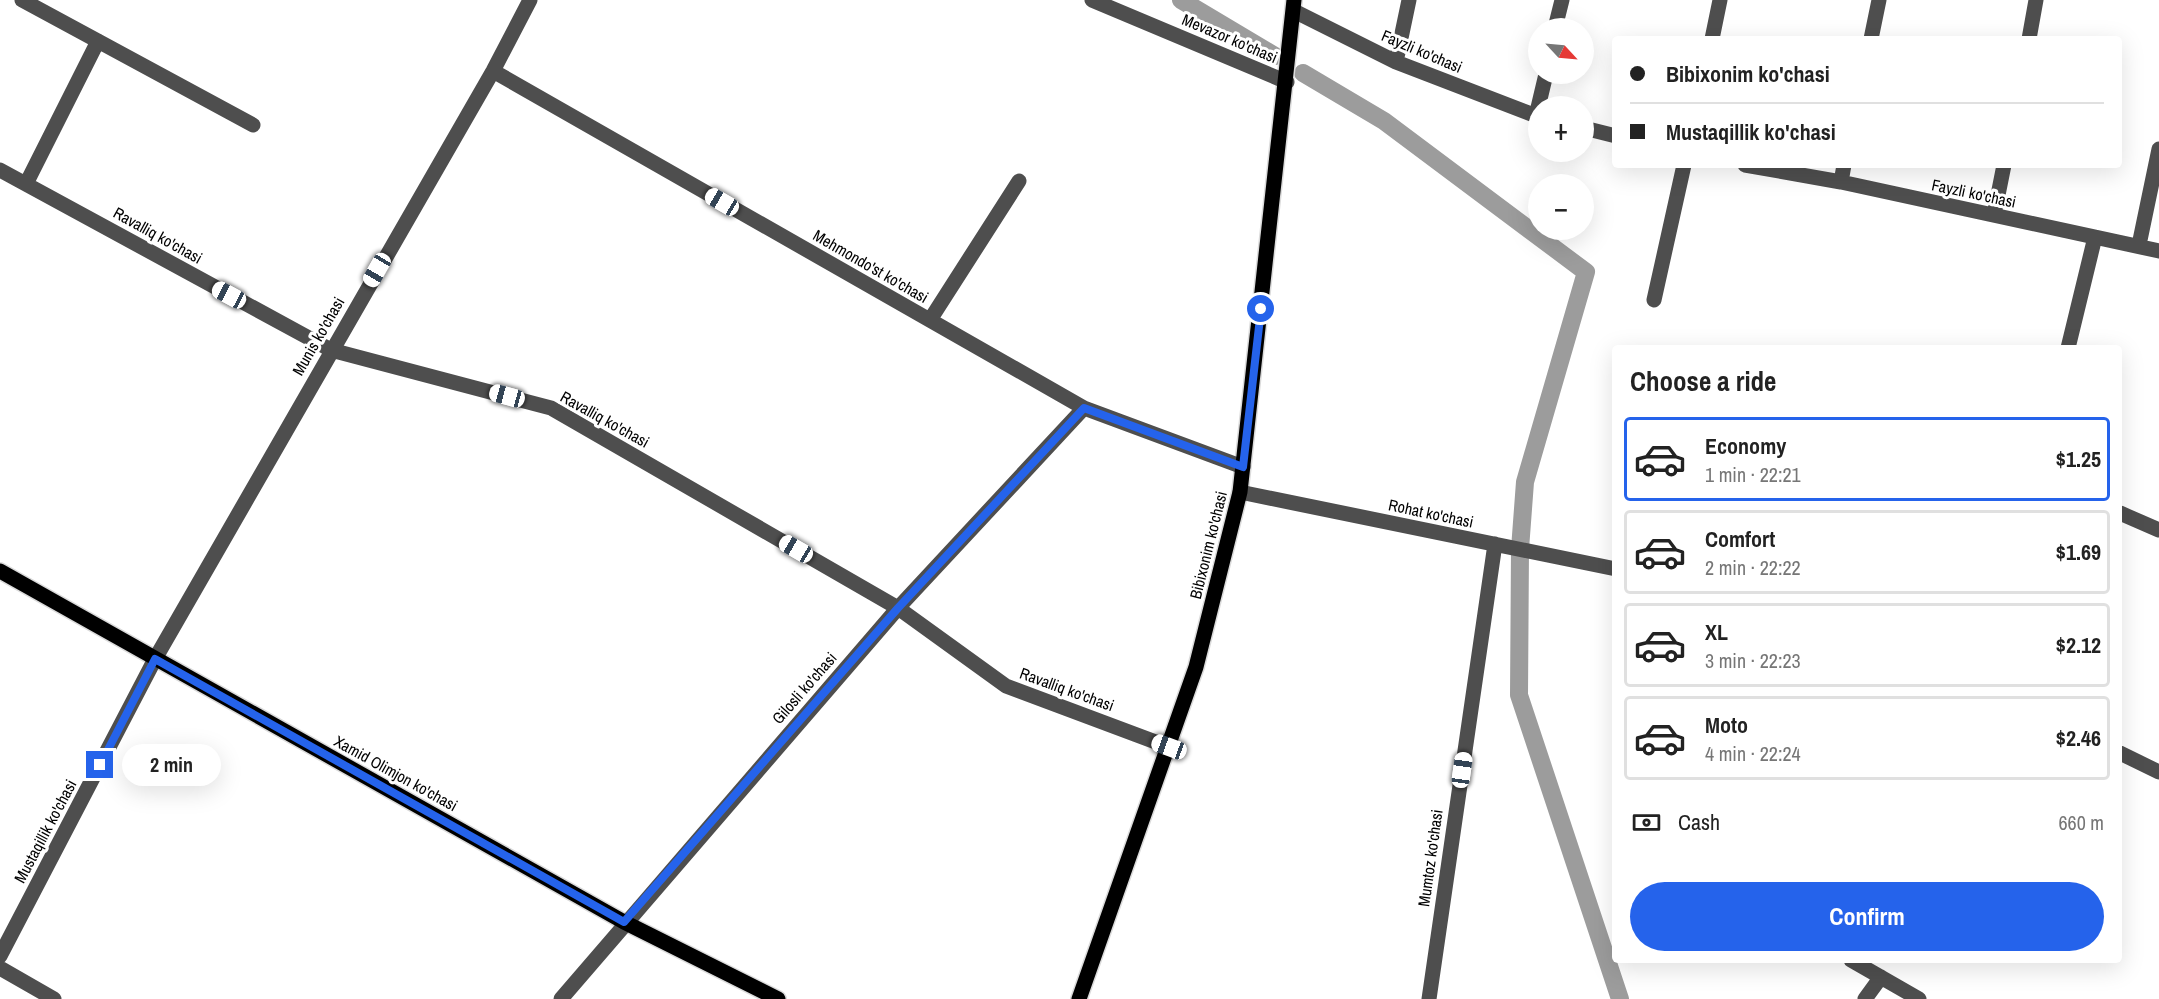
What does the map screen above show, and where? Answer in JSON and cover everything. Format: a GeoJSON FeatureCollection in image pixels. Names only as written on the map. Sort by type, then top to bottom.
{"type":"FeatureCollection","features":[{"type":"Feature","properties":{"kind":"main road","name":"Bibixonim ko'chasi"},"geometry":{"type":"LineString","coordinates":[[1079,999],[1196,667],[1240,492],[1294,5]]}},
{"type":"Feature","properties":{"kind":"main road","name":"Xamid Olimjon ko'chasi"},"geometry":{"type":"LineString","coordinates":[[0,571],[624,922],[778,999]]}},
{"type":"Feature","properties":{"kind":"street"},"geometry":{"type":"LineString","coordinates":[[22,0],[253,125]]}},
{"type":"Feature","properties":{"kind":"street","name":"Munis ko'chasi"},"geometry":{"type":"LineString","coordinates":[[155,659],[493,71],[530,0]]}},
{"type":"Feature","properties":{"kind":"street","name":"Mevazor ko'chasi"},"geometry":{"type":"LineString","coordinates":[[1092,0],[1287,82]]}},
{"type":"Feature","properties":{"kind":"street"},"geometry":{"type":"LineString","coordinates":[[1396,62],[1409,0]]}},
{"type":"Feature","properties":{"kind":"street"},"geometry":{"type":"LineString","coordinates":[[1558,18],[1562,0]]}},
{"type":"Feature","properties":{"kind":"street"},"geometry":{"type":"LineString","coordinates":[[1713,36],[1720,0]]}},
{"type":"Feature","properties":{"kind":"street"},"geometry":{"type":"LineString","coordinates":[[1872,36],[1879,0]]}},
{"type":"Feature","properties":{"kind":"street"},"geometry":{"type":"LineString","coordinates":[[2030,36],[2036,0]]}},
{"type":"Feature","properties":{"kind":"street","name":"Fayzli ko'chasi"},"geometry":{"type":"LineString","coordinates":[[1294,5],[1396,62],[1528,112]]}},
{"type":"Feature","properties":{"kind":"street"},"geometry":{"type":"LineString","coordinates":[[26,184],[98,41]]}},
{"type":"Feature","properties":{"kind":"street","name":"Mehmondo'st ko'chasi"},"geometry":{"type":"LineString","coordinates":[[493,71],[1084,408],[1243,467]]}},
{"type":"Feature","properties":{"kind":"street"},"geometry":{"type":"LineString","coordinates":[[1594,130],[1612,135]]}},
{"type":"Feature","properties":{"kind":"street"},"geometry":{"type":"LineString","coordinates":[[2139,245],[2159,149]]}},
{"type":"Feature","properties":{"kind":"street"},"geometry":{"type":"LineString","coordinates":[[1654,300],[1683,168]]}},
{"type":"Feature","properties":{"kind":"street","name":"Fayzli ko'chasi"},"geometry":{"type":"LineString","coordinates":[[1762,168],[1841,182],[2159,250]]}},
{"type":"Feature","properties":{"kind":"street"},"geometry":{"type":"LineString","coordinates":[[1841,182],[1843,168]]}},
{"type":"Feature","properties":{"kind":"street"},"geometry":{"type":"LineString","coordinates":[[1994,215],[2003,168]]}},
{"type":"Feature","properties":{"kind":"street","name":"Ravalliq ko'chasi"},"geometry":{"type":"LineString","coordinates":[[0,170],[331,350],[551,408],[898,608],[1006,686],[1169,747]]}},
{"type":"Feature","properties":{"kind":"street"},"geometry":{"type":"LineString","coordinates":[[930,320],[1019,181]]}},
{"type":"Feature","properties":{"kind":"street"},"geometry":{"type":"LineString","coordinates":[[2069,345],[2095,237]]}},
{"type":"Feature","properties":{"kind":"street","name":"Gilosli ko'chasi"},"geometry":{"type":"LineString","coordinates":[[561,999],[624,922],[898,608],[1084,408]]}},
{"type":"Feature","properties":{"kind":"street","name":"Rohat ko'chasi"},"geometry":{"type":"LineString","coordinates":[[1240,492],[1612,568]]}},
{"type":"Feature","properties":{"kind":"street"},"geometry":{"type":"LineString","coordinates":[[2122,514],[2159,530]]}},
{"type":"Feature","properties":{"kind":"street","name":"Mumtoz ko'chasi"},"geometry":{"type":"LineString","coordinates":[[1429,999],[1495,544]]}},
{"type":"Feature","properties":{"kind":"street","name":"Mustaqillik ko'chasi"},"geometry":{"type":"LineString","coordinates":[[0,956],[155,659]]}},
{"type":"Feature","properties":{"kind":"street"},"geometry":{"type":"LineString","coordinates":[[2122,754],[2159,772]]}},
{"type":"Feature","properties":{"kind":"street"},"geometry":{"type":"LineString","coordinates":[[1856,963],[1919,999]]}},
{"type":"Feature","properties":{"kind":"street"},"geometry":{"type":"LineString","coordinates":[[0,968],[54,999]]}},
{"type":"Feature","properties":{"kind":"street"},"geometry":{"type":"LineString","coordinates":[[1865,999],[1881,977]]}},
{"type":"Feature","properties":{"kind":"waterway"},"geometry":{"type":"LineString","coordinates":[[1181,0],[1275,56]]}},
{"type":"Feature","properties":{"kind":"waterway"},"geometry":{"type":"LineString","coordinates":[[1303,73],[1384,121],[1586,272],[1525,482],[1520,549],[1519,695],[1620,999]]}},
{"type":"Feature","properties":{"kind":"route"},"geometry":{"type":"LineString","coordinates":[[100,765],[155,659],[624,922],[898,608],[1084,408],[1243,467],[1261,309]]}}]}
